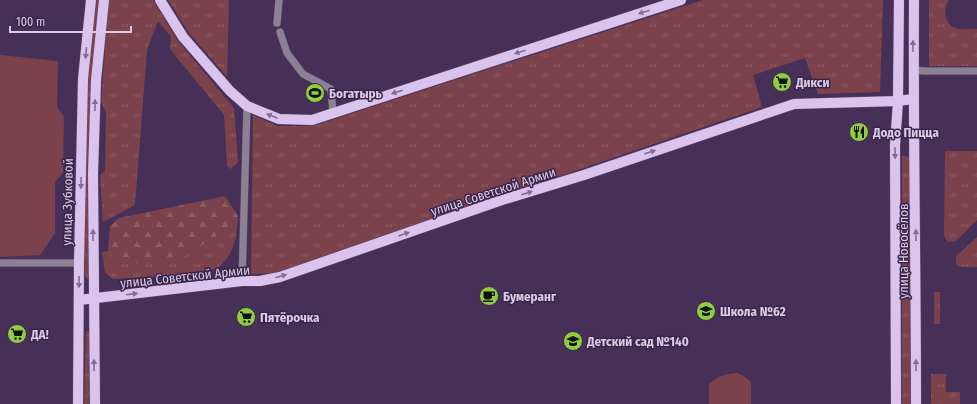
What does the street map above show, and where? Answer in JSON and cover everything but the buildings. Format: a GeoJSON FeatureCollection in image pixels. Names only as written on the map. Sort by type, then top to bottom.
{"type":"FeatureCollection","features":[{"type":"Feature","properties":{"kind":"main road","name":"улица Зубковой"},"geometry":{"type":"LineString","coordinates":[[78,404],[83,79],[91,0]]}},
{"type":"Feature","properties":{"kind":"main road","name":"улица Зубковой"},"geometry":{"type":"LineString","coordinates":[[94,404],[93,173],[96,80],[104,0]]}},
{"type":"Feature","properties":{"kind":"main road"},"geometry":{"type":"LineString","coordinates":[[160,0],[183,37],[230,91],[247,106],[279,119],[312,120],[681,0]]}},
{"type":"Feature","properties":{"kind":"main road","name":"улица Новосёлов"},"geometry":{"type":"LineString","coordinates":[[896,404],[895,145],[898,101],[899,0]]}},
{"type":"Feature","properties":{"kind":"main road","name":"улица Новосёлов"},"geometry":{"type":"LineString","coordinates":[[914,0],[913,99],[915,148],[916,404]]}},
{"type":"Feature","properties":{"kind":"main road"},"geometry":{"type":"LineString","coordinates":[[898,101],[913,99]]}},
{"type":"Feature","properties":{"kind":"main road","name":"улица Советской Армии"},"geometry":{"type":"LineString","coordinates":[[79,300],[242,281],[260,281],[280,277],[502,200],[584,175],[794,104],[898,101]]}},
{"type":"Feature","properties":{"kind":"street"},"geometry":{"type":"LineString","coordinates":[[277,23],[279,0]]}},
{"type":"Feature","properties":{"kind":"street"},"geometry":{"type":"LineString","coordinates":[[280,32],[287,53],[303,74],[331,89],[333,113]]}},
{"type":"Feature","properties":{"kind":"street"},"geometry":{"type":"LineString","coordinates":[[913,70],[977,71]]}},
{"type":"Feature","properties":{"kind":"street"},"geometry":{"type":"LineString","coordinates":[[242,281],[247,106]]}},
{"type":"Feature","properties":{"kind":"street"},"geometry":{"type":"LineString","coordinates":[[0,263],[79,263]]}},
{"type":"Feature","properties":{"kind":"green space"},"geometry":{"type":"Polygon","coordinates":[[[95,0],[100,0],[89,279],[86,278],[85,273],[85,172],[88,72],[95,0]]]}},
{"type":"Feature","properties":{"kind":"green space"},"geometry":{"type":"Polygon","coordinates":[[[109,0],[153,0],[178,41],[234,108],[238,162],[231,169],[227,166],[224,115],[170,49],[171,37],[158,21],[147,50],[135,205],[103,222],[100,176],[105,170],[106,113],[101,101],[109,0]]]}},
{"type":"Feature","properties":{"kind":"green space"},"geometry":{"type":"Polygon","coordinates":[[[168,0],[228,0],[227,77],[189,33],[168,0]]]}},
{"type":"Feature","properties":{"kind":"green space"},"geometry":{"type":"Polygon","coordinates":[[[703,0],[883,0],[880,92],[818,94],[805,58],[753,75],[762,107],[276,273],[251,274],[253,115],[278,126],[313,126],[703,0]]]}},
{"type":"Feature","properties":{"kind":"green space"},"geometry":{"type":"Polygon","coordinates":[[[929,0],[949,0],[945,11],[951,26],[963,29],[977,29],[977,66],[929,66],[929,0]]]}},
{"type":"Feature","properties":{"kind":"green space"},"geometry":{"type":"Polygon","coordinates":[[[0,55],[58,61],[57,107],[64,117],[63,173],[55,182],[55,233],[40,255],[0,257],[0,55]]]}},
{"type":"Feature","properties":{"kind":"green space"},"geometry":{"type":"Polygon","coordinates":[[[945,151],[977,151],[977,220],[956,241],[948,242],[944,236],[945,151]]]}},
{"type":"Feature","properties":{"kind":"green space"},"geometry":{"type":"Polygon","coordinates":[[[902,156],[910,157],[912,404],[902,404],[902,156]]]}},
{"type":"Feature","properties":{"kind":"green space"},"geometry":{"type":"Polygon","coordinates":[[[225,196],[238,216],[233,226],[178,260],[118,264],[108,251],[110,226],[119,218],[225,196]]]}},
{"type":"Feature","properties":{"kind":"green space"},"geometry":{"type":"Polygon","coordinates":[[[238,216],[236,236],[232,249],[225,261],[214,269],[170,275],[113,279],[105,273],[102,252],[108,251],[118,264],[233,226],[238,216]]]}},
{"type":"Feature","properties":{"kind":"green space"},"geometry":{"type":"Polygon","coordinates":[[[977,237],[977,267],[960,267],[956,264],[956,256],[977,237]]]}},
{"type":"Feature","properties":{"kind":"green space"},"geometry":{"type":"Polygon","coordinates":[[[934,292],[940,292],[940,324],[934,324],[934,292]]]}},
{"type":"Feature","properties":{"kind":"green space"},"geometry":{"type":"Polygon","coordinates":[[[86,331],[89,333],[89,404],[84,404],[86,331]]]}},
{"type":"Feature","properties":{"kind":"green space"},"geometry":{"type":"Polygon","coordinates":[[[737,373],[744,376],[751,382],[751,404],[709,404],[709,384],[722,376],[737,373]]]}},
{"type":"Feature","properties":{"kind":"green space"},"geometry":{"type":"Polygon","coordinates":[[[931,374],[946,374],[946,392],[960,392],[960,404],[931,404],[931,374]]]}},
{"type":"Feature","properties":{"kind":"place","name":"Дикси"},"geometry":{"type":"Point","coordinates":[782,82]}},
{"type":"Feature","properties":{"kind":"place","name":"Богатырь"},"geometry":{"type":"Point","coordinates":[315,93]}},
{"type":"Feature","properties":{"kind":"place","name":"Додо Пицца"},"geometry":{"type":"Point","coordinates":[859,132]}},
{"type":"Feature","properties":{"kind":"place","name":"Бумеранг"},"geometry":{"type":"Point","coordinates":[489,296]}},
{"type":"Feature","properties":{"kind":"place","name":"Школа №62"},"geometry":{"type":"Point","coordinates":[706,311]}},
{"type":"Feature","properties":{"kind":"place","name":"Пятёрочка"},"geometry":{"type":"Point","coordinates":[246,317]}},
{"type":"Feature","properties":{"kind":"place","name":"ДА!"},"geometry":{"type":"Point","coordinates":[17,334]}},
{"type":"Feature","properties":{"kind":"place","name":"Детский сад №140"},"geometry":{"type":"Point","coordinates":[573,341]}}]}
